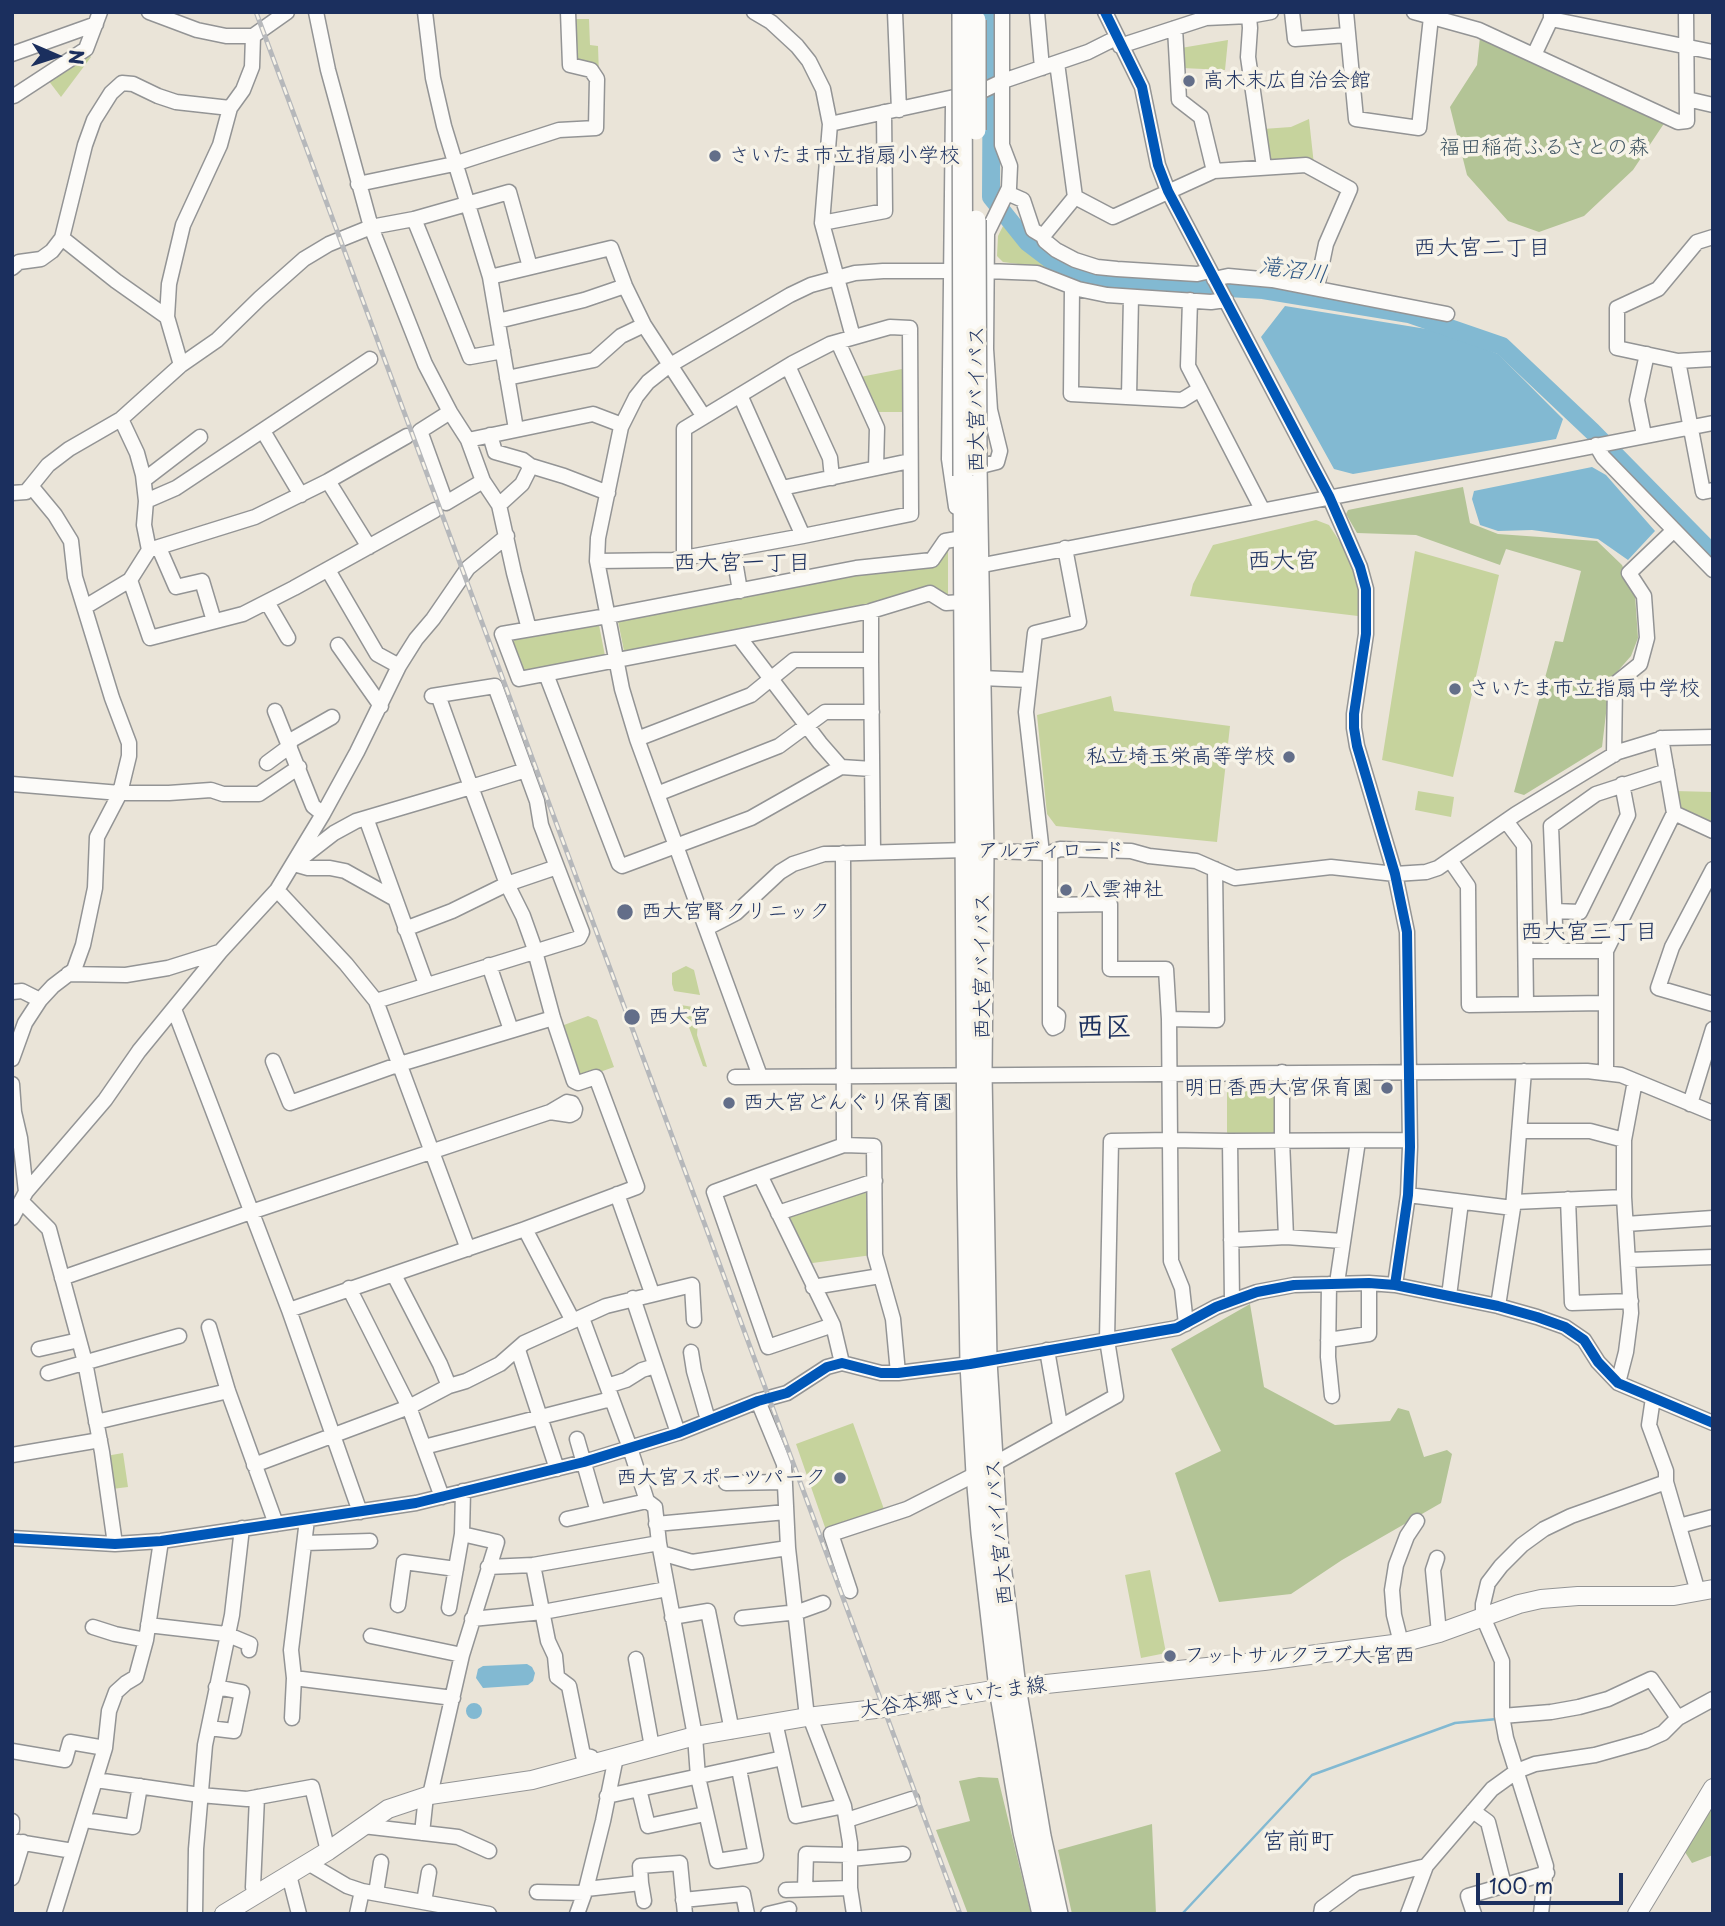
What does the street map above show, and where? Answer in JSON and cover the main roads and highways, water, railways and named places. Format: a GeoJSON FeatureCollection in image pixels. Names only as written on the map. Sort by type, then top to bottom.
{"type":"FeatureCollection","features":[{"type":"Feature","properties":{"kind":"highway","name":"西大宮バイパス"},"geometry":{"type":"LineString","coordinates":[[962,12],[970,472],[978,566],[981,678],[975,851],[974,1074],[979,1362],[976,1474],[981,1533],[1008,1688],[1058,1914]]}},
{"type":"Feature","properties":{"kind":"highway","name":"西大宮バイパス"},"geometry":{"type":"LineString","coordinates":[[975,851],[963,602],[963,528],[970,472],[976,12]]}},
{"type":"Feature","properties":{"kind":"highway","name":"西大宮バイパス"},"geometry":{"type":"LineString","coordinates":[[979,1362],[994,1464],[1008,1688],[1023,1832],[1042,1914]]}},
{"type":"Feature","properties":{"kind":"main road","name":"大谷本郷さいたま線"},"geometry":{"type":"LineString","coordinates":[[224,1914],[328,1851],[388,1809],[428,1796],[532,1780],[695,1737],[808,1717],[1008,1688],[1237,1664],[1401,1643],[1439,1633],[1519,1604],[1560,1597],[1674,1595],[1706,1591]]}},
{"type":"Feature","properties":{"kind":"main road"},"geometry":{"type":"LineString","coordinates":[[1637,1914],[1713,1788]]}},
{"type":"Feature","properties":{"kind":"water"},"geometry":{"type":"Polygon","coordinates":[[[1285,306],[1445,332],[1498,354],[1563,419],[1556,439],[1353,474],[1334,469],[1261,337],[1285,306]]]}},
{"type":"Feature","properties":{"kind":"water"},"geometry":{"type":"Polygon","coordinates":[[[1592,467],[1606,475],[1655,531],[1628,560],[1598,539],[1532,530],[1498,531],[1480,525],[1472,499],[1474,491],[1592,467]]]}},
{"type":"Feature","properties":{"kind":"water"},"geometry":{"type":"Polygon","coordinates":[[[527,1664],[535,1673],[533,1681],[528,1685],[483,1688],[476,1678],[478,1669],[483,1666],[527,1664]]]}},
{"type":"Feature","properties":{"kind":"water"},"geometry":{"type":"Polygon","coordinates":[[[474,1703],[480,1705],[480,1717],[474,1719],[468,1717],[466,1711],[468,1705],[474,1703]]]}},
{"type":"Feature","properties":{"kind":"waterway","name":"滝沼川"},"geometry":{"type":"LineString","coordinates":[[992,12],[991,197],[1027,242],[1056,264],[1083,276],[1106,281],[1263,290],[1409,314],[1502,346],[1592,431],[1713,554]]}},
{"type":"Feature","properties":{"kind":"waterway"},"geometry":{"type":"LineString","coordinates":[[1182,1914],[1312,1775],[1455,1723],[1497,1719]]}},
{"type":"Feature","properties":{"kind":"railway"},"geometry":{"type":"LineString","coordinates":[[256,12],[960,1914]]}},
{"type":"Feature","properties":{"kind":"place","name":"高木末広自治会館"},"geometry":{"type":"Point","coordinates":[1189,81]}},
{"type":"Feature","properties":{"kind":"place","name":"さいたま市立指扇小学校"},"geometry":{"type":"Point","coordinates":[715,156]}},
{"type":"Feature","properties":{"kind":"place","name":"さいたま市立指扇中学校"},"geometry":{"type":"Point","coordinates":[1455,689]}},
{"type":"Feature","properties":{"kind":"place","name":"私立埼玉栄高等学校"},"geometry":{"type":"Point","coordinates":[1289,757]}},
{"type":"Feature","properties":{"kind":"place","name":"八雲神社"},"geometry":{"type":"Point","coordinates":[1066,890]}},
{"type":"Feature","properties":{"kind":"place","name":"西大宮腎クリニック"},"geometry":{"type":"Point","coordinates":[625,912]}},
{"type":"Feature","properties":{"kind":"place","name":"西大宮"},"geometry":{"type":"Point","coordinates":[632,1017]}},
{"type":"Feature","properties":{"kind":"place","name":"明日香西大宮保育園"},"geometry":{"type":"Point","coordinates":[1387,1088]}},
{"type":"Feature","properties":{"kind":"place","name":"西大宮どんぐり保育園"},"geometry":{"type":"Point","coordinates":[729,1103]}},
{"type":"Feature","properties":{"kind":"place","name":"西大宮スポーツパーク"},"geometry":{"type":"Point","coordinates":[840,1478]}},
{"type":"Feature","properties":{"kind":"place","name":"フットサルクラブ大宮西"},"geometry":{"type":"Point","coordinates":[1170,1656]}},
{"type":"Feature","properties":{"kind":"district","name":"西大宮二丁目"},"geometry":{"type":"Point","coordinates":[1482,249]}},
{"type":"Feature","properties":{"kind":"district","name":"西大宮"},"geometry":{"type":"Point","coordinates":[1283,561]}},
{"type":"Feature","properties":{"kind":"district","name":"西大宮一丁目"},"geometry":{"type":"Point","coordinates":[742,564]}},
{"type":"Feature","properties":{"kind":"district","name":"西大宮三丁目"},"geometry":{"type":"Point","coordinates":[1589,933]}},
{"type":"Feature","properties":{"kind":"district","name":"西区"},"geometry":{"type":"Point","coordinates":[1104,1028]}},
{"type":"Feature","properties":{"kind":"district","name":"宮前町"},"geometry":{"type":"Point","coordinates":[1298,1842]}},
{"type":"Feature","properties":{"kind":"park label","name":"福田稲荷ふるさとの森"},"geometry":{"type":"Point","coordinates":[1544,148]}}]}
